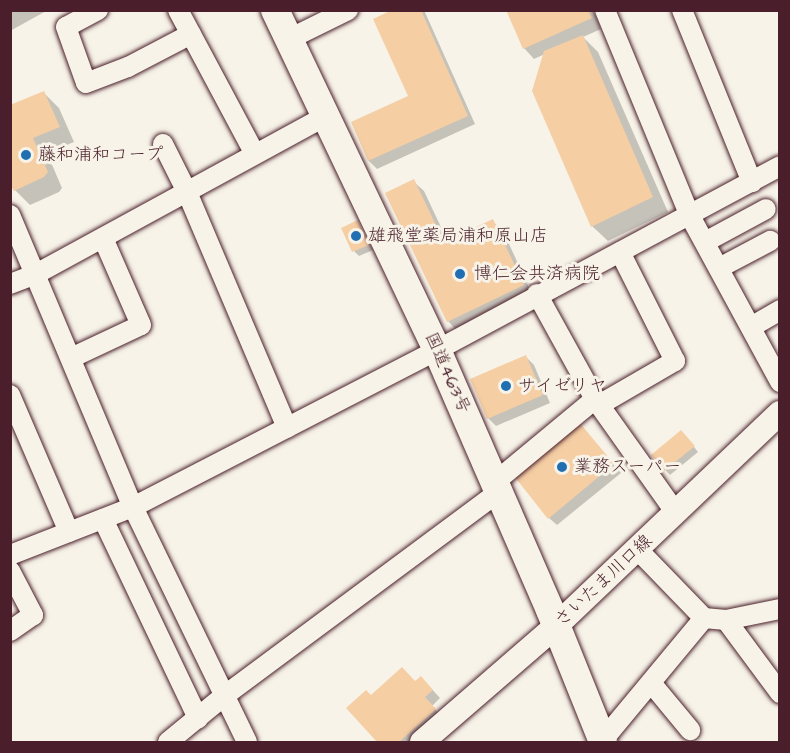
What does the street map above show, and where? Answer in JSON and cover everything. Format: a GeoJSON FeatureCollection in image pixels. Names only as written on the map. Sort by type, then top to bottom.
{"type":"FeatureCollection","features":[{"type":"Feature","properties":{"kind":"highway","name":"国道463号"},"geometry":{"type":"LineString","coordinates":[[275,10],[437,350],[556,626],[603,742]]}},
{"type":"Feature","properties":{"kind":"main road","name":"さいたま川口線"},"geometry":{"type":"LineString","coordinates":[[422,742],[556,626],[780,413]]}},
{"type":"Feature","properties":{"kind":"street"},"geometry":{"type":"LineString","coordinates":[[98,10],[66,27],[86,83],[128,67],[191,34]]}},
{"type":"Feature","properties":{"kind":"street"},"geometry":{"type":"LineString","coordinates":[[178,10],[255,154]]}},
{"type":"Feature","properties":{"kind":"street"},"geometry":{"type":"LineString","coordinates":[[289,39],[348,10]]}},
{"type":"Feature","properties":{"kind":"street"},"geometry":{"type":"LineString","coordinates":[[605,10],[690,216],[780,382]]}},
{"type":"Feature","properties":{"kind":"street"},"geometry":{"type":"LineString","coordinates":[[682,10],[752,182]]}},
{"type":"Feature","properties":{"kind":"street"},"geometry":{"type":"LineString","coordinates":[[10,284],[36,274],[326,116]]}},
{"type":"Feature","properties":{"kind":"street"},"geometry":{"type":"LineString","coordinates":[[163,144],[187,192],[287,428]]}},
{"type":"Feature","properties":{"kind":"street"},"geometry":{"type":"LineString","coordinates":[[10,555],[133,507],[437,350],[537,294],[690,216],[780,166]]}},
{"type":"Feature","properties":{"kind":"street"},"geometry":{"type":"LineString","coordinates":[[705,242],[766,209]]}},
{"type":"Feature","properties":{"kind":"street"},"geometry":{"type":"LineString","coordinates":[[10,214],[133,507],[247,742]]}},
{"type":"Feature","properties":{"kind":"street"},"geometry":{"type":"LineString","coordinates":[[71,358],[141,325],[103,238]]}},
{"type":"Feature","properties":{"kind":"street"},"geometry":{"type":"LineString","coordinates":[[719,268],[770,241]]}},
{"type":"Feature","properties":{"kind":"street"},"geometry":{"type":"LineString","coordinates":[[168,742],[224,696],[497,487],[597,402],[675,361],[620,252]]}},
{"type":"Feature","properties":{"kind":"street"},"geometry":{"type":"LineString","coordinates":[[537,294],[597,402],[676,513]]}},
{"type":"Feature","properties":{"kind":"street"},"geometry":{"type":"LineString","coordinates":[[751,327],[780,310]]}},
{"type":"Feature","properties":{"kind":"street"},"geometry":{"type":"LineString","coordinates":[[10,395],[69,532]]}},
{"type":"Feature","properties":{"kind":"street"},"geometry":{"type":"LineString","coordinates":[[103,519],[198,718]]}},
{"type":"Feature","properties":{"kind":"street"},"geometry":{"type":"LineString","coordinates":[[638,550],[704,618],[726,620],[780,609]]}},
{"type":"Feature","properties":{"kind":"street"},"geometry":{"type":"LineString","coordinates":[[10,571],[33,615],[10,631]]}},
{"type":"Feature","properties":{"kind":"street"},"geometry":{"type":"LineString","coordinates":[[603,742],[704,618]]}},
{"type":"Feature","properties":{"kind":"street"},"geometry":{"type":"LineString","coordinates":[[726,620],[780,693]]}},
{"type":"Feature","properties":{"kind":"street"},"geometry":{"type":"LineString","coordinates":[[652,684],[690,730]]}},
{"type":"Feature","properties":{"kind":"building"},"geometry":{"type":"Polygon","coordinates":[[[392,10],[421,10],[468,116],[368,161],[351,122],[408,96],[373,19],[392,10]]]}},
{"type":"Feature","properties":{"kind":"building"},"geometry":{"type":"Polygon","coordinates":[[[506,10],[588,10],[592,18],[523,49],[506,10]]]}},
{"type":"Feature","properties":{"kind":"building"},"geometry":{"type":"Polygon","coordinates":[[[583,35],[653,197],[591,227],[532,91],[544,51],[583,35]]]}},
{"type":"Feature","properties":{"kind":"building","name":"藤和浦和コープ"},"geometry":{"type":"Polygon","coordinates":[[[44,91],[60,127],[33,138],[48,172],[44,177],[14,191],[10,184],[10,105],[44,91]]]}},
{"type":"Feature","properties":{"kind":"building"},"geometry":{"type":"Polygon","coordinates":[[[414,179],[444,242],[493,219],[524,285],[447,322],[385,193],[414,179]]]}},
{"type":"Feature","properties":{"kind":"building"},"geometry":{"type":"Polygon","coordinates":[[[358,220],[369,245],[352,252],[341,228],[358,220]]]}},
{"type":"Feature","properties":{"kind":"building"},"geometry":{"type":"Polygon","coordinates":[[[526,355],[543,395],[487,419],[470,379],[526,355]]]}},
{"type":"Feature","properties":{"kind":"building"},"geometry":{"type":"Polygon","coordinates":[[[579,422],[614,464],[548,519],[514,476],[579,422]]]}},
{"type":"Feature","properties":{"kind":"building"},"geometry":{"type":"Polygon","coordinates":[[[681,430],[695,446],[664,471],[651,455],[681,430]]]}},
{"type":"Feature","properties":{"kind":"building"},"geometry":{"type":"Polygon","coordinates":[[[402,667],[415,681],[421,676],[433,690],[425,697],[436,709],[399,742],[377,742],[346,708],[366,690],[371,695],[402,667]]]}},
{"type":"Feature","properties":{"kind":"place","name":"藤和浦和コープ"},"geometry":{"type":"Point","coordinates":[26,155]}},
{"type":"Feature","properties":{"kind":"place","name":"雄飛堂薬局浦和原山店"},"geometry":{"type":"Point","coordinates":[356,236]}},
{"type":"Feature","properties":{"kind":"place","name":"博仁会共済病院"},"geometry":{"type":"Point","coordinates":[460,274]}},
{"type":"Feature","properties":{"kind":"place","name":"サイゼリヤ"},"geometry":{"type":"Point","coordinates":[506,386]}},
{"type":"Feature","properties":{"kind":"place","name":"業務スーパー"},"geometry":{"type":"Point","coordinates":[562,467]}}]}
